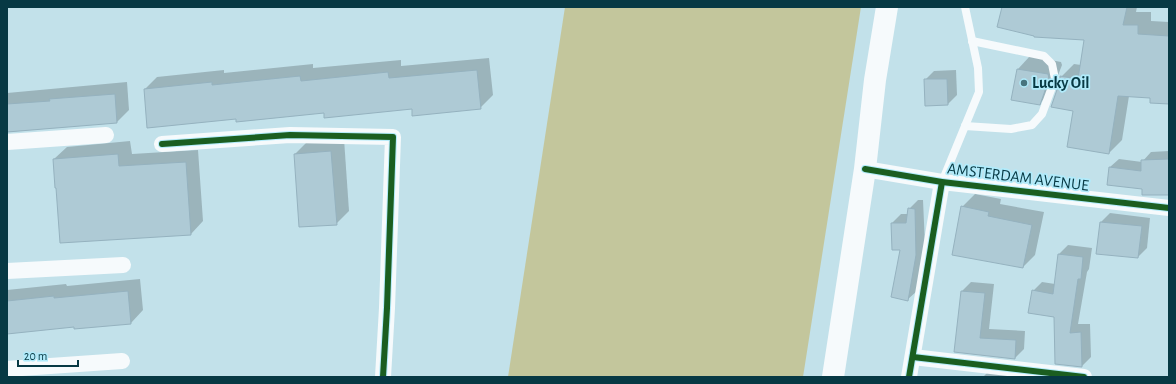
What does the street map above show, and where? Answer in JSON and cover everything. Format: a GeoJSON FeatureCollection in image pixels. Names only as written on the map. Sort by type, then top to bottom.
{"type":"FeatureCollection","features":[{"type":"Feature","properties":{"kind":"highway"},"geometry":{"type":"LineString","coordinates":[[833,377],[866,169],[875,80],[887,7]]}},
{"type":"Feature","properties":{"kind":"street"},"geometry":{"type":"LineString","coordinates":[[7,142],[106,135]]}},
{"type":"Feature","properties":{"kind":"street"},"geometry":{"type":"LineString","coordinates":[[162,144],[290,135],[393,137],[383,377]]}},
{"type":"Feature","properties":{"kind":"street","name":"AMSTERDAM AVENUE"},"geometry":{"type":"LineString","coordinates":[[866,169],[942,182],[1169,208]]}},
{"type":"Feature","properties":{"kind":"street"},"geometry":{"type":"LineString","coordinates":[[909,377],[942,182]]}},
{"type":"Feature","properties":{"kind":"street"},"geometry":{"type":"LineString","coordinates":[[7,271],[123,265]]}},
{"type":"Feature","properties":{"kind":"street"},"geometry":{"type":"LineString","coordinates":[[913,357],[1084,377]]}},
{"type":"Feature","properties":{"kind":"street"},"geometry":{"type":"LineString","coordinates":[[7,369],[122,361]]}},
{"type":"Feature","properties":{"kind":"lane"},"geometry":{"type":"LineString","coordinates":[[942,182],[979,92],[978,68],[965,7]]}},
{"type":"Feature","properties":{"kind":"lane"},"geometry":{"type":"LineString","coordinates":[[965,126],[1011,129],[1032,125],[1042,114],[1055,78],[1052,64],[1044,56],[972,41]]}},
{"type":"Feature","properties":{"kind":"green space"},"geometry":{"type":"Polygon","coordinates":[[[565,7],[861,7],[803,377],[508,377],[565,7]]]}},
{"type":"Feature","properties":{"kind":"building"},"geometry":{"type":"Polygon","coordinates":[[[1002,7],[1127,7],[1123,25],[1138,25],[1138,34],[1169,36],[1169,104],[1150,103],[1150,98],[1118,96],[1109,154],[1067,147],[1073,111],[1051,107],[1060,81],[1060,76],[1078,79],[1084,40],[1034,37],[997,27],[1002,7]]]}},
{"type":"Feature","properties":{"kind":"building"},"geometry":{"type":"Polygon","coordinates":[[[1017,69],[1048,74],[1049,79],[1040,105],[1011,100],[1017,69]]]}},
{"type":"Feature","properties":{"kind":"building"},"geometry":{"type":"Polygon","coordinates":[[[477,70],[481,109],[412,116],[412,109],[324,118],[324,113],[236,122],[236,119],[147,128],[144,89],[212,82],[212,85],[300,76],[301,81],[388,72],[389,78],[477,70]]]}},
{"type":"Feature","properties":{"kind":"building"},"geometry":{"type":"Polygon","coordinates":[[[924,79],[947,79],[948,105],[925,106],[924,79]]]}},
{"type":"Feature","properties":{"kind":"building"},"geometry":{"type":"Polygon","coordinates":[[[115,94],[117,123],[7,132],[7,104],[115,94]]]}},
{"type":"Feature","properties":{"kind":"building"},"geometry":{"type":"Polygon","coordinates":[[[331,151],[337,225],[299,227],[294,154],[331,151]]]}},
{"type":"Feature","properties":{"kind":"building"},"geometry":{"type":"Polygon","coordinates":[[[118,154],[119,166],[186,162],[191,235],[60,243],[53,159],[118,154]]]}},
{"type":"Feature","properties":{"kind":"building"},"geometry":{"type":"Polygon","coordinates":[[[1169,159],[1169,195],[1142,195],[1142,189],[1107,185],[1109,167],[1141,171],[1141,160],[1169,159]]]}},
{"type":"Feature","properties":{"kind":"building"},"geometry":{"type":"Polygon","coordinates":[[[961,206],[989,212],[988,216],[1032,225],[1023,268],[952,255],[961,206]]]}},
{"type":"Feature","properties":{"kind":"building"},"geometry":{"type":"Polygon","coordinates":[[[908,208],[915,209],[916,255],[908,301],[891,297],[900,250],[892,250],[891,223],[906,223],[908,208]]]}},
{"type":"Feature","properties":{"kind":"building"},"geometry":{"type":"Polygon","coordinates":[[[1100,222],[1142,226],[1138,258],[1096,254],[1100,222]]]}},
{"type":"Feature","properties":{"kind":"building"},"geometry":{"type":"Polygon","coordinates":[[[1058,254],[1083,257],[1081,279],[1078,279],[1070,333],[1081,332],[1082,367],[1055,364],[1054,317],[1028,313],[1032,290],[1053,294],[1058,254]]]}},
{"type":"Feature","properties":{"kind":"building"},"geometry":{"type":"Polygon","coordinates":[[[128,291],[131,324],[74,329],[74,327],[7,334],[7,301],[128,291]]]}},
{"type":"Feature","properties":{"kind":"building"},"geometry":{"type":"Polygon","coordinates":[[[961,291],[985,293],[980,338],[1016,340],[1015,359],[954,352],[961,291]]]}},
{"type":"Feature","properties":{"kind":"cycle path"},"geometry":{"type":"LineString","coordinates":[[162,144],[290,135],[393,137],[383,377]]}},
{"type":"Feature","properties":{"kind":"cycle path"},"geometry":{"type":"LineString","coordinates":[[865,169],[942,182],[1169,208]]}},
{"type":"Feature","properties":{"kind":"cycle path"},"geometry":{"type":"LineString","coordinates":[[909,377],[942,182]]}},
{"type":"Feature","properties":{"kind":"cycle path"},"geometry":{"type":"LineString","coordinates":[[913,357],[1084,377]]}},
{"type":"Feature","properties":{"kind":"place","name":"Lucky Oil"},"geometry":{"type":"Point","coordinates":[1024,83]}}]}
